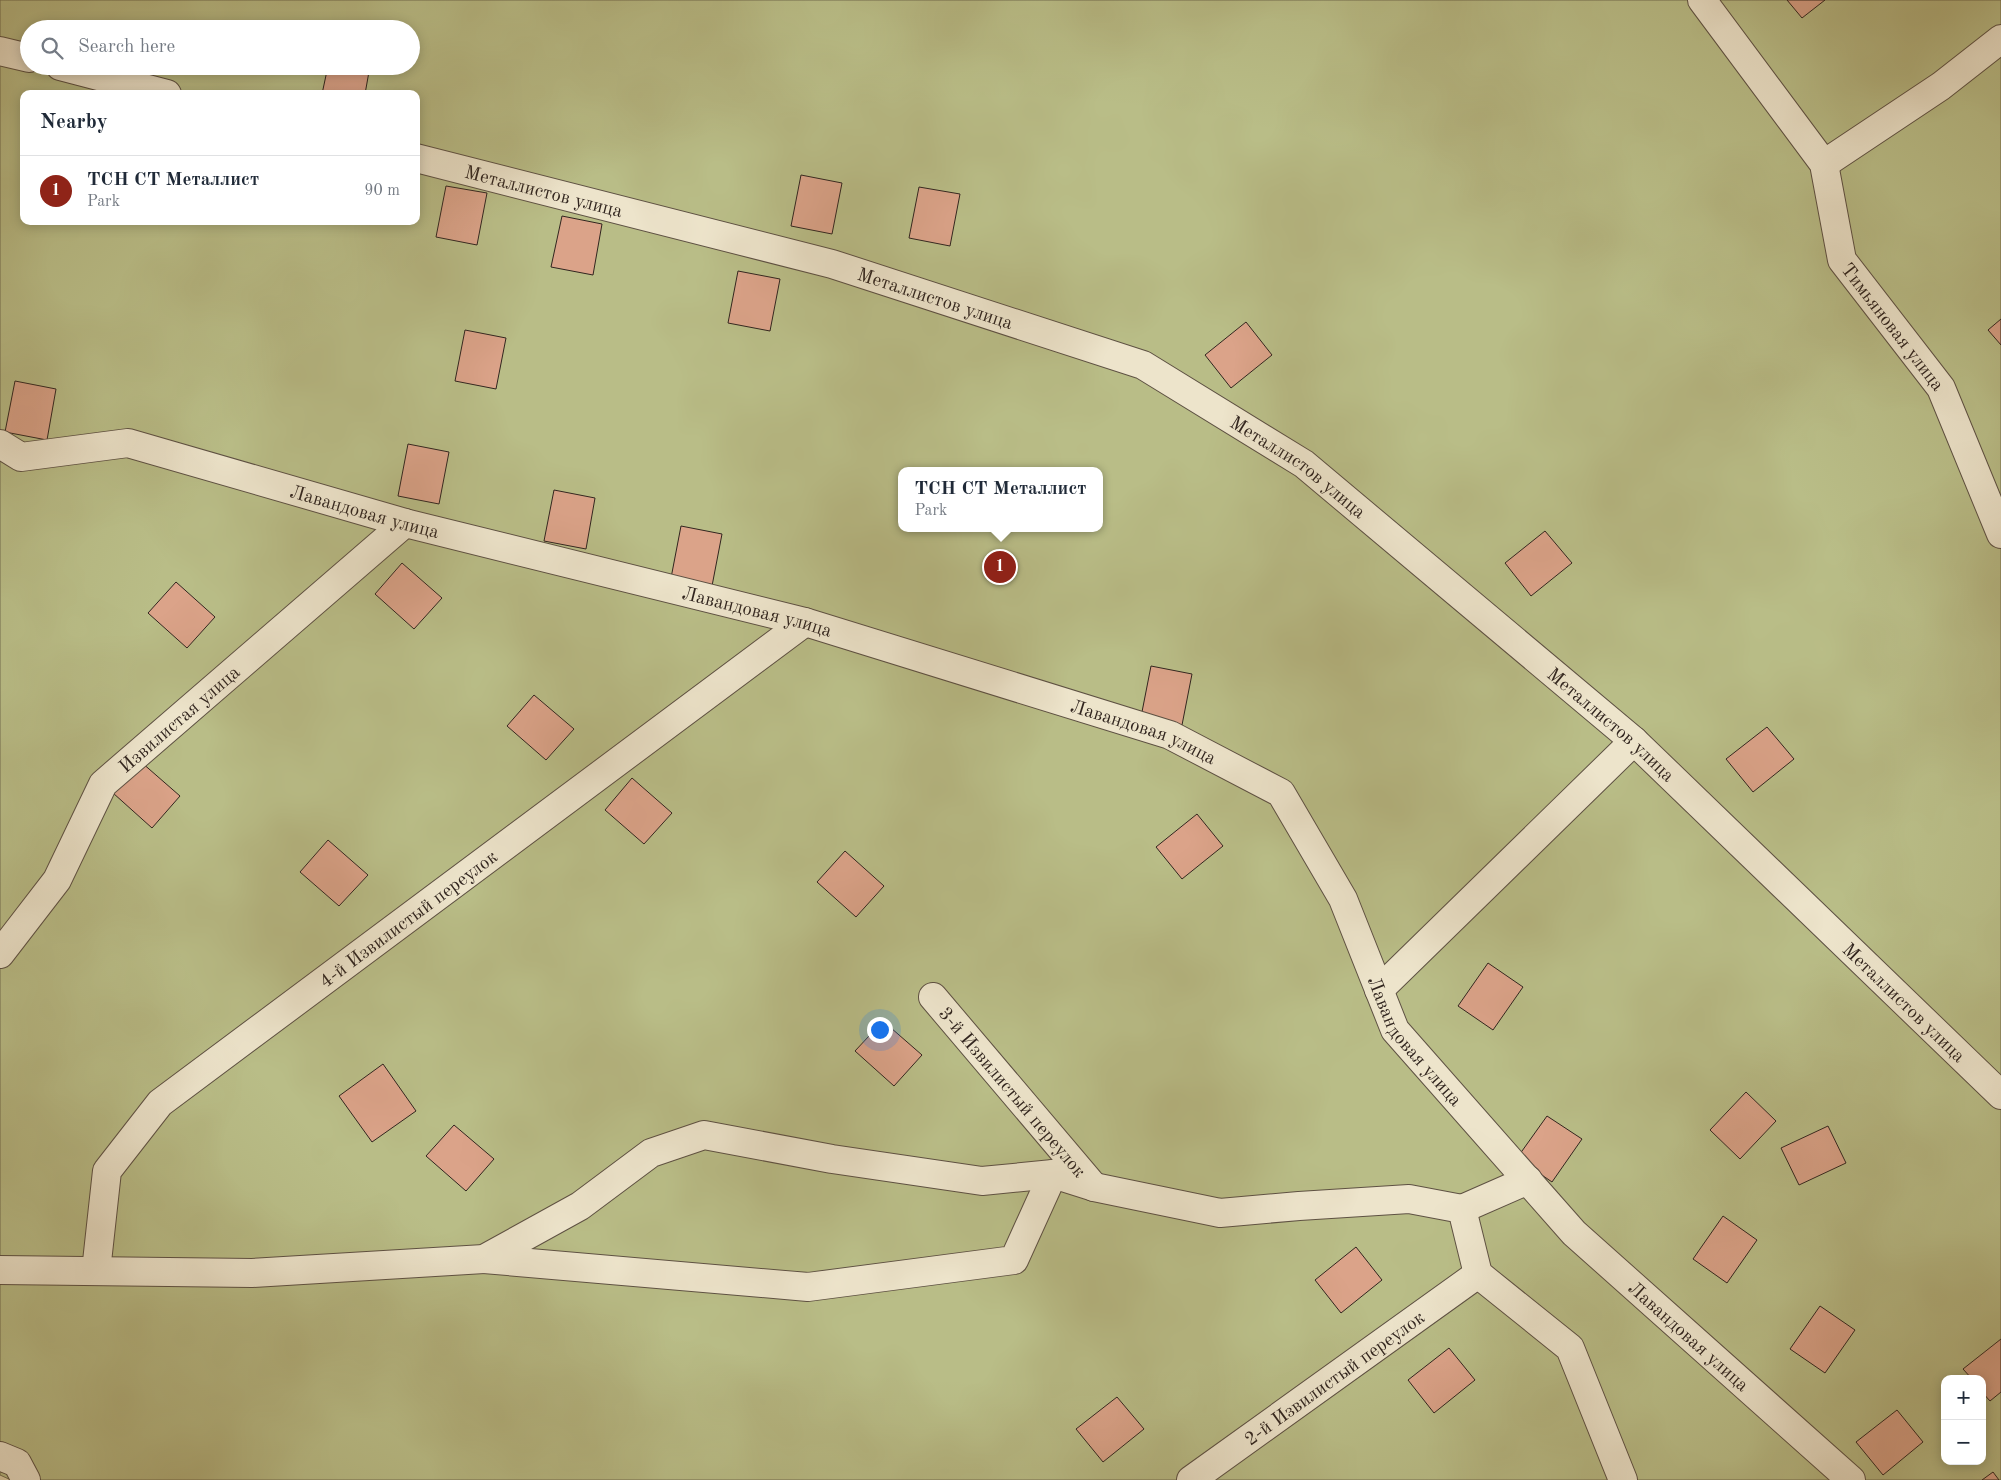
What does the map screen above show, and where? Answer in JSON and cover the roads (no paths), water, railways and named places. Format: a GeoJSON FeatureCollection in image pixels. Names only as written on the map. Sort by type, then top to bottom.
{"type":"FeatureCollection","features":[{"type":"Feature","properties":{"kind":"street","name":"Тимьяновая улица"},"geometry":{"type":"LineString","coordinates":[[1702,0],[1824,164],[1842,260],[1941,388],[2001,534]]}},
{"type":"Feature","properties":{"kind":"street"},"geometry":{"type":"LineString","coordinates":[[1824,164],[1941,86],[2001,39]]}},
{"type":"Feature","properties":{"kind":"street"},"geometry":{"type":"LineString","coordinates":[[0,51],[20,56]]}},
{"type":"Feature","properties":{"kind":"street"},"geometry":{"type":"LineString","coordinates":[[94,75],[152,90]]}},
{"type":"Feature","properties":{"kind":"street","name":"Металлистов улица"},"geometry":{"type":"LineString","coordinates":[[420,159],[832,264],[1143,365],[1304,464],[1634,741],[2001,1095]]}},
{"type":"Feature","properties":{"kind":"street","name":"Лавандовая улица"},"geometry":{"type":"LineString","coordinates":[[0,444],[22,457],[128,443],[404,522],[805,622],[1170,735],[1281,793],[1343,899],[1395,1030],[1574,1233],[1851,1480]]}},
{"type":"Feature","properties":{"kind":"street","name":"Извилистая улица"},"geometry":{"type":"LineString","coordinates":[[0,954],[57,880],[103,784],[404,522]]}},
{"type":"Feature","properties":{"kind":"street","name":"4-й Извилистый переулок"},"geometry":{"type":"LineString","coordinates":[[96,1271],[107,1170],[160,1103],[805,622]]}},
{"type":"Feature","properties":{"kind":"street"},"geometry":{"type":"LineString","coordinates":[[1379,990],[1634,741]]}},
{"type":"Feature","properties":{"kind":"street","name":"3-й Извилистый переулок"},"geometry":{"type":"LineString","coordinates":[[933,997],[1094,1186]]}},
{"type":"Feature","properties":{"kind":"street"},"geometry":{"type":"LineString","coordinates":[[484,1259],[580,1206],[651,1153],[704,1135],[832,1160],[982,1181],[1053,1174],[1094,1186],[1220,1213],[1409,1199],[1462,1209],[1528,1180]]}},
{"type":"Feature","properties":{"kind":"street"},"geometry":{"type":"LineString","coordinates":[[0,1270],[252,1273],[484,1259],[808,1287],[1014,1260],[1053,1174]]}},
{"type":"Feature","properties":{"kind":"street"},"geometry":{"type":"LineString","coordinates":[[1462,1209],[1478,1274],[1570,1348],[1623,1480]]}},
{"type":"Feature","properties":{"kind":"street","name":"2-й Извилистый переулок"},"geometry":{"type":"LineString","coordinates":[[1190,1480],[1478,1274]]}},
{"type":"Feature","properties":{"kind":"street"},"geometry":{"type":"LineString","coordinates":[[0,1456],[17,1463],[26,1480]]}},
{"type":"Feature","properties":{"kind":"place","name":"ТСН СТ Металлист"},"geometry":{"type":"Point","coordinates":[1000,567]}}]}
